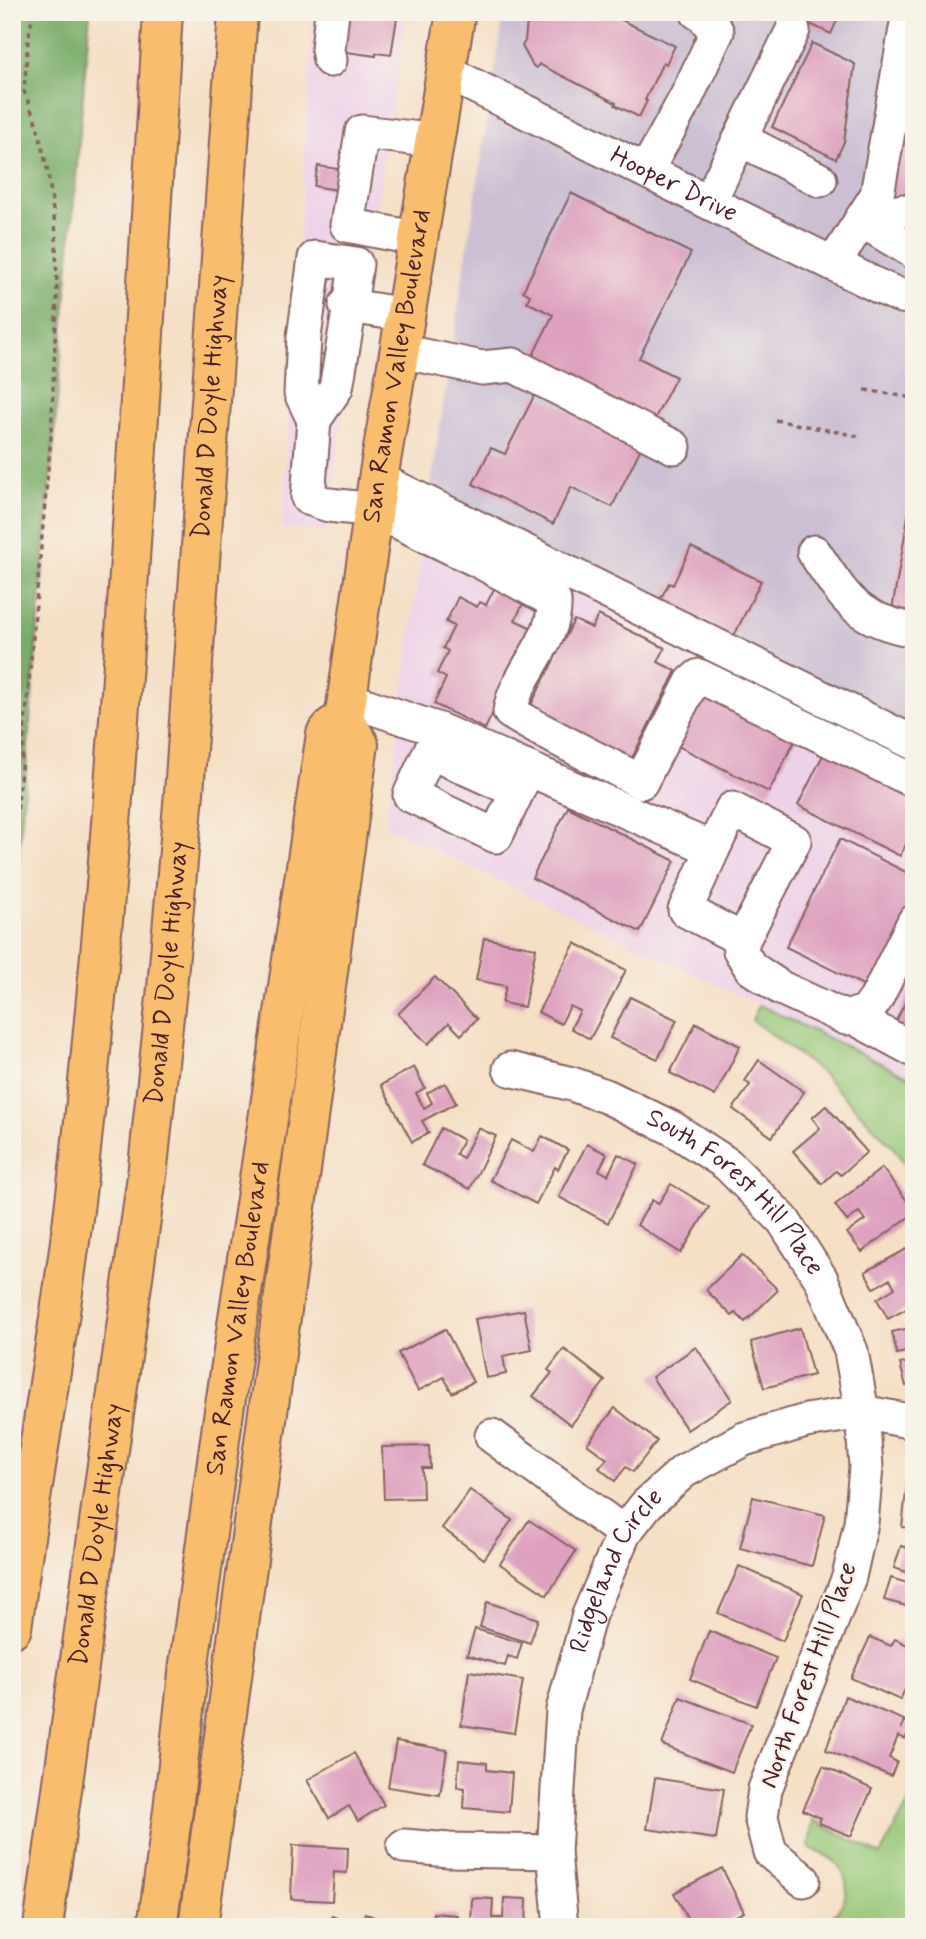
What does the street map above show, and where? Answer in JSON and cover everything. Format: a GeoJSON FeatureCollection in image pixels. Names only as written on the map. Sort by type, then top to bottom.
{"type":"FeatureCollection","features":[{"type":"Feature","properties":{"kind":"main road"},"geometry":{"type":"LineString","coordinates":[[12,1628],[52,1371],[80,1164],[98,981],[125,629],[163,12]]}},
{"type":"Feature","properties":{"kind":"main road","name":"Donald D Doyle Highway"},"geometry":{"type":"LineString","coordinates":[[43,1927],[142,1217],[167,988],[184,793],[238,12]]}},
{"type":"Feature","properties":{"kind":"main road","name":"San Ramon Valley Boulevard"},"geometry":{"type":"LineString","coordinates":[[157,1927],[223,1418],[326,734],[345,709],[376,495],[456,12]]}},
{"type":"Feature","properties":{"kind":"main road","name":"San Ramon Valley Boulevard"},"geometry":{"type":"LineString","coordinates":[[198,1927],[359,744],[345,709]]}},
{"type":"Feature","properties":{"kind":"street"},"geometry":{"type":"LineString","coordinates":[[330,60],[328,49],[332,12]]}},
{"type":"Feature","properties":{"kind":"street"},"geometry":{"type":"LineString","coordinates":[[646,171],[717,32],[697,12]]}},
{"type":"Feature","properties":{"kind":"street"},"geometry":{"type":"LineString","coordinates":[[834,263],[877,195],[909,12]]}},
{"type":"Feature","properties":{"kind":"street"},"geometry":{"type":"LineString","coordinates":[[709,202],[793,30]]}},
{"type":"Feature","properties":{"kind":"street","name":"Hooper Drive"},"geometry":{"type":"LineString","coordinates":[[447,73],[907,297]]}},
{"type":"Feature","properties":{"kind":"street"},"geometry":{"type":"LineString","coordinates":[[419,239],[347,225],[362,132],[436,141]]}},
{"type":"Feature","properties":{"kind":"street"},"geometry":{"type":"LineString","coordinates":[[740,139],[820,180]]}},
{"type":"Feature","properties":{"kind":"street"},"geometry":{"type":"LineString","coordinates":[[861,220],[902,211]]}},
{"type":"Feature","properties":{"kind":"street"},"geometry":{"type":"LineString","coordinates":[[861,220],[914,252]]}},
{"type":"Feature","properties":{"kind":"street"},"geometry":{"type":"LineString","coordinates":[[674,447],[513,365],[482,368],[333,304],[304,337],[301,393],[314,419],[308,498],[329,505],[376,495],[485,548],[914,743]]}},
{"type":"Feature","properties":{"kind":"street"},"geometry":{"type":"LineString","coordinates":[[485,548],[554,601],[555,613],[512,700],[510,712],[640,782]]}},
{"type":"Feature","properties":{"kind":"street"},"geometry":{"type":"LineString","coordinates":[[814,552],[847,600],[869,617],[892,626],[914,630]]}},
{"type":"Feature","properties":{"kind":"street"},"geometry":{"type":"LineString","coordinates":[[626,811],[692,682],[699,676],[914,781]]}},
{"type":"Feature","properties":{"kind":"street"},"geometry":{"type":"LineString","coordinates":[[345,709],[439,730],[522,780]]}},
{"type":"Feature","properties":{"kind":"street"},"geometry":{"type":"LineString","coordinates":[[522,780],[496,836],[410,795],[430,752],[626,811],[713,849]]}},
{"type":"Feature","properties":{"kind":"street"},"geometry":{"type":"LineString","coordinates":[[743,940],[685,910],[732,809],[794,841],[740,950],[751,968],[781,988],[846,1018],[867,1011],[876,999],[914,922]]}},
{"type":"Feature","properties":{"kind":"street"},"geometry":{"type":"LineString","coordinates":[[853,1017],[914,1050]]}},
{"type":"Feature","properties":{"kind":"street","name":"South Forest Hill Place"},"geometry":{"type":"LineString","coordinates":[[510,1069],[572,1084],[608,1097],[672,1128],[727,1164],[783,1220],[821,1279],[851,1351],[862,1412]]}},
{"type":"Feature","properties":{"kind":"street","name":"Ridgeland Circle"},"geometry":{"type":"LineString","coordinates":[[561,1927],[555,1852],[563,1710],[589,1615],[624,1533],[646,1505],[684,1471],[744,1439],[806,1421],[862,1412],[914,1422]]}},
{"type":"Feature","properties":{"kind":"street","name":"North Forest Hill Place"},"geometry":{"type":"LineString","coordinates":[[803,1880],[770,1852],[761,1817],[765,1789],[849,1577],[861,1523],[866,1467],[862,1412]]}},
{"type":"Feature","properties":{"kind":"street"},"geometry":{"type":"LineString","coordinates":[[492,1436],[624,1533]]}},
{"type":"Feature","properties":{"kind":"street"},"geometry":{"type":"LineString","coordinates":[[404,1846],[449,1850],[555,1852]]}},
{"type":"Feature","properties":{"kind":"path"},"geometry":{"type":"LineString","coordinates":[[12,869],[51,436],[57,296],[56,233],[48,172],[37,125],[24,91],[33,12]]}},
{"type":"Feature","properties":{"kind":"path"},"geometry":{"type":"LineString","coordinates":[[865,390],[914,398]]}},
{"type":"Feature","properties":{"kind":"path"},"geometry":{"type":"LineString","coordinates":[[775,420],[858,436]]}},
{"type":"Feature","properties":{"kind":"shaded area"},"geometry":{"type":"Polygon","coordinates":[[[313,12],[407,12],[325,531],[282,528],[313,12]]]}},
{"type":"Feature","properties":{"kind":"shaded area"},"geometry":{"type":"Polygon","coordinates":[[[504,12],[914,12],[914,757],[426,516],[504,12]]]}},
{"type":"Feature","properties":{"kind":"shaded area"},"geometry":{"type":"Polygon","coordinates":[[[426,516],[914,757],[914,1079],[386,827],[426,516]]]}},
{"type":"Feature","properties":{"kind":"green space"},"geometry":{"type":"Polygon","coordinates":[[[12,12],[90,12],[12,934],[12,12]]]}},
{"type":"Feature","properties":{"kind":"green space"},"geometry":{"type":"Polygon","coordinates":[[[759,1005],[914,1079],[914,1177],[892,1146],[820,1071],[752,1020],[759,1005]]]}},
{"type":"Feature","properties":{"kind":"green space"},"geometry":{"type":"Polygon","coordinates":[[[914,1793],[914,1927],[817,1927],[839,1908],[844,1900],[846,1882],[834,1861],[809,1847],[813,1820],[880,1855],[914,1793]]]}},
{"type":"Feature","properties":{"kind":"building"},"geometry":{"type":"Polygon","coordinates":[[[320,12],[398,12],[391,55],[376,53],[376,56],[318,48],[320,12]]]}},
{"type":"Feature","properties":{"kind":"building"},"geometry":{"type":"Polygon","coordinates":[[[528,12],[605,12],[675,46],[666,64],[663,62],[639,117],[539,64],[537,68],[533,66],[522,46],[528,12]]]}},
{"type":"Feature","properties":{"kind":"building"},"geometry":{"type":"Polygon","coordinates":[[[785,12],[841,12],[831,34],[785,12]]]}},
{"type":"Feature","properties":{"kind":"building"},"geometry":{"type":"Polygon","coordinates":[[[812,43],[855,64],[844,142],[836,159],[772,127],[812,43]]]}},
{"type":"Feature","properties":{"kind":"building"},"geometry":{"type":"Polygon","coordinates":[[[914,64],[914,232],[902,231],[903,200],[887,188],[914,64]]]}},
{"type":"Feature","properties":{"kind":"building"},"geometry":{"type":"Polygon","coordinates":[[[318,166],[345,170],[342,191],[314,186],[318,166]]]}},
{"type":"Feature","properties":{"kind":"building"},"geometry":{"type":"Polygon","coordinates":[[[571,193],[691,253],[639,358],[676,377],[652,424],[529,363],[553,315],[527,302],[530,295],[523,291],[571,193]]]}},
{"type":"Feature","properties":{"kind":"building"},"geometry":{"type":"Polygon","coordinates":[[[332,267],[352,271],[338,357],[318,354],[332,267]]]}},
{"type":"Feature","properties":{"kind":"building"},"geometry":{"type":"Polygon","coordinates":[[[535,394],[642,446],[612,507],[571,487],[553,524],[473,484],[491,448],[505,454],[535,394]]]}},
{"type":"Feature","properties":{"kind":"building"},"geometry":{"type":"Polygon","coordinates":[[[914,493],[914,620],[891,616],[914,493]]]}},
{"type":"Feature","properties":{"kind":"building"},"geometry":{"type":"Polygon","coordinates":[[[691,547],[761,581],[734,636],[660,600],[669,583],[673,585],[691,547]]]}},
{"type":"Feature","properties":{"kind":"building"},"geometry":{"type":"Polygon","coordinates":[[[496,585],[525,600],[515,620],[534,629],[485,729],[434,704],[446,678],[437,673],[448,651],[443,648],[454,626],[446,622],[458,597],[477,607],[480,602],[486,605],[496,585]]]}},
{"type":"Feature","properties":{"kind":"building"},"geometry":{"type":"Polygon","coordinates":[[[598,615],[665,648],[658,662],[676,671],[630,762],[528,711],[574,620],[592,628],[598,615]]]}},
{"type":"Feature","properties":{"kind":"building"},"geometry":{"type":"Polygon","coordinates":[[[703,692],[796,738],[769,792],[676,745],[703,692]]]}},
{"type":"Feature","properties":{"kind":"building"},"geometry":{"type":"Polygon","coordinates":[[[826,749],[914,793],[914,829],[900,856],[798,805],[826,749]]]}},
{"type":"Feature","properties":{"kind":"building"},"geometry":{"type":"Polygon","coordinates":[[[568,807],[675,861],[640,932],[532,878],[568,807]]]}},
{"type":"Feature","properties":{"kind":"building"},"geometry":{"type":"Polygon","coordinates":[[[840,839],[914,876],[914,909],[873,990],[786,947],[840,839]]]}},
{"type":"Feature","properties":{"kind":"building"},"geometry":{"type":"Polygon","coordinates":[[[484,938],[536,948],[524,1007],[502,1003],[506,986],[476,980],[484,938]]]}},
{"type":"Feature","properties":{"kind":"building"},"geometry":{"type":"Polygon","coordinates":[[[575,943],[626,970],[590,1039],[571,1028],[580,1011],[570,1006],[561,1024],[538,1012],[575,943]]]}},
{"type":"Feature","properties":{"kind":"building"},"geometry":{"type":"Polygon","coordinates":[[[435,977],[477,1019],[461,1035],[449,1023],[428,1044],[398,1014],[435,977]]]}},
{"type":"Feature","properties":{"kind":"building"},"geometry":{"type":"Polygon","coordinates":[[[914,985],[914,1042],[891,1031],[914,985]]]}},
{"type":"Feature","properties":{"kind":"building"},"geometry":{"type":"Polygon","coordinates":[[[630,997],[677,1020],[658,1059],[610,1038],[630,997]]]}},
{"type":"Feature","properties":{"kind":"building"},"geometry":{"type":"Polygon","coordinates":[[[696,1023],[740,1046],[715,1096],[670,1073],[696,1023]]]}},
{"type":"Feature","properties":{"kind":"building"},"geometry":{"type":"Polygon","coordinates":[[[759,1060],[804,1092],[772,1137],[733,1109],[750,1085],[745,1081],[759,1060]]]}},
{"type":"Feature","properties":{"kind":"building"},"geometry":{"type":"Polygon","coordinates":[[[414,1067],[425,1088],[416,1093],[424,1108],[432,1103],[427,1093],[445,1083],[456,1103],[422,1121],[429,1133],[412,1142],[381,1085],[414,1067]]]}},
{"type":"Feature","properties":{"kind":"building"},"geometry":{"type":"Polygon","coordinates":[[[826,1106],[867,1152],[841,1175],[836,1171],[822,1184],[793,1151],[820,1128],[812,1118],[826,1106]]]}},
{"type":"Feature","properties":{"kind":"building"},"geometry":{"type":"Polygon","coordinates":[[[441,1128],[463,1140],[456,1154],[463,1158],[478,1128],[496,1136],[470,1189],[422,1165],[441,1128]]]}},
{"type":"Feature","properties":{"kind":"building"},"geometry":{"type":"Polygon","coordinates":[[[542,1136],[568,1150],[558,1169],[555,1167],[536,1204],[490,1180],[511,1140],[534,1152],[542,1136]]]}},
{"type":"Feature","properties":{"kind":"building"},"geometry":{"type":"Polygon","coordinates":[[[587,1144],[607,1154],[599,1170],[608,1175],[618,1154],[638,1164],[608,1223],[559,1197],[587,1144]]]}},
{"type":"Feature","properties":{"kind":"building"},"geometry":{"type":"Polygon","coordinates":[[[882,1168],[914,1213],[862,1252],[847,1233],[865,1220],[859,1212],[847,1221],[835,1205],[882,1168]]]}},
{"type":"Feature","properties":{"kind":"building"},"geometry":{"type":"Polygon","coordinates":[[[671,1184],[709,1207],[681,1253],[637,1225],[652,1200],[658,1204],[671,1184]]]}},
{"type":"Feature","properties":{"kind":"building"},"geometry":{"type":"Polygon","coordinates":[[[914,1245],[914,1305],[888,1319],[877,1299],[895,1288],[890,1279],[874,1288],[865,1272],[914,1245]]]}},
{"type":"Feature","properties":{"kind":"building"},"geometry":{"type":"Polygon","coordinates":[[[742,1255],[778,1290],[745,1322],[736,1313],[732,1316],[706,1290],[742,1255]]]}},
{"type":"Feature","properties":{"kind":"building"},"geometry":{"type":"Polygon","coordinates":[[[524,1310],[532,1350],[503,1356],[506,1374],[486,1378],[475,1319],[524,1310]]]}},
{"type":"Feature","properties":{"kind":"building"},"geometry":{"type":"Polygon","coordinates":[[[914,1327],[914,1350],[897,1354],[892,1332],[914,1327]]]}},
{"type":"Feature","properties":{"kind":"building"},"geometry":{"type":"Polygon","coordinates":[[[800,1328],[813,1375],[764,1388],[751,1342],[800,1328]]]}},
{"type":"Feature","properties":{"kind":"building"},"geometry":{"type":"Polygon","coordinates":[[[445,1329],[473,1382],[452,1393],[444,1377],[418,1391],[398,1353],[445,1329]]]}},
{"type":"Feature","properties":{"kind":"building"},"geometry":{"type":"Polygon","coordinates":[[[696,1347],[732,1400],[687,1430],[652,1377],[696,1347]]]}},
{"type":"Feature","properties":{"kind":"building"},"geometry":{"type":"Polygon","coordinates":[[[564,1349],[605,1381],[571,1425],[533,1396],[552,1373],[548,1370],[564,1349]]]}},
{"type":"Feature","properties":{"kind":"building"},"geometry":{"type":"Polygon","coordinates":[[[914,1361],[914,1384],[906,1386],[900,1364],[914,1361]]]}},
{"type":"Feature","properties":{"kind":"building"},"geometry":{"type":"Polygon","coordinates":[[[615,1408],[657,1441],[633,1472],[626,1467],[615,1481],[599,1468],[607,1459],[587,1444],[615,1408]]]}},
{"type":"Feature","properties":{"kind":"building"},"geometry":{"type":"Polygon","coordinates":[[[429,1446],[430,1468],[422,1468],[423,1498],[384,1499],[382,1447],[429,1446]]]}},
{"type":"Feature","properties":{"kind":"building"},"geometry":{"type":"Polygon","coordinates":[[[908,1475],[914,1476],[914,1528],[902,1527],[908,1475]]]}},
{"type":"Feature","properties":{"kind":"building"},"geometry":{"type":"Polygon","coordinates":[[[470,1490],[512,1520],[484,1559],[442,1528],[470,1490]]]}},
{"type":"Feature","properties":{"kind":"building"},"geometry":{"type":"Polygon","coordinates":[[[753,1497],[825,1515],[812,1566],[740,1548],[753,1497]]]}},
{"type":"Feature","properties":{"kind":"building"},"geometry":{"type":"Polygon","coordinates":[[[529,1520],[576,1551],[547,1595],[500,1564],[529,1520]]]}},
{"type":"Feature","properties":{"kind":"building"},"geometry":{"type":"Polygon","coordinates":[[[901,1546],[914,1550],[914,1608],[884,1600],[891,1578],[910,1584],[913,1574],[894,1568],[901,1546]]]}},
{"type":"Feature","properties":{"kind":"building"},"geometry":{"type":"Polygon","coordinates":[[[739,1566],[803,1594],[783,1641],[718,1613],[739,1566]]]}},
{"type":"Feature","properties":{"kind":"building"},"geometry":{"type":"Polygon","coordinates":[[[487,1602],[538,1619],[530,1643],[480,1627],[487,1602]]]}},
{"type":"Feature","properties":{"kind":"building"},"geometry":{"type":"Polygon","coordinates":[[[475,1629],[522,1643],[517,1659],[508,1656],[505,1666],[467,1655],[475,1629]]]}},
{"type":"Feature","properties":{"kind":"building"},"geometry":{"type":"Polygon","coordinates":[[[709,1631],[776,1658],[756,1706],[690,1679],[709,1631]]]}},
{"type":"Feature","properties":{"kind":"building"},"geometry":{"type":"Polygon","coordinates":[[[870,1637],[891,1646],[895,1639],[914,1648],[914,1670],[900,1700],[851,1678],[870,1637]]]}},
{"type":"Feature","properties":{"kind":"building"},"geometry":{"type":"Polygon","coordinates":[[[469,1671],[523,1680],[514,1733],[461,1725],[469,1671]]]}},
{"type":"Feature","properties":{"kind":"building"},"geometry":{"type":"Polygon","coordinates":[[[845,1696],[904,1720],[901,1729],[905,1721],[912,1725],[905,1739],[898,1736],[889,1758],[897,1762],[891,1776],[826,1750],[845,1696]]]}},
{"type":"Feature","properties":{"kind":"building"},"geometry":{"type":"Polygon","coordinates":[[[680,1697],[751,1724],[732,1772],[662,1745],[680,1697]]]}},
{"type":"Feature","properties":{"kind":"building"},"geometry":{"type":"Polygon","coordinates":[[[396,1741],[447,1750],[440,1795],[388,1787],[396,1741]]]}},
{"type":"Feature","properties":{"kind":"building"},"geometry":{"type":"Polygon","coordinates":[[[354,1753],[384,1805],[358,1821],[349,1806],[329,1818],[307,1780],[354,1753]]]}},
{"type":"Feature","properties":{"kind":"building"},"geometry":{"type":"Polygon","coordinates":[[[459,1760],[487,1763],[487,1770],[512,1773],[509,1812],[464,1808],[465,1788],[457,1787],[459,1760]]]}},
{"type":"Feature","properties":{"kind":"building"},"geometry":{"type":"Polygon","coordinates":[[[823,1766],[872,1789],[851,1836],[819,1823],[821,1818],[803,1810],[823,1766]]]}},
{"type":"Feature","properties":{"kind":"building"},"geometry":{"type":"Polygon","coordinates":[[[655,1778],[724,1789],[716,1839],[647,1829],[655,1778]]]}},
{"type":"Feature","properties":{"kind":"building"},"geometry":{"type":"Polygon","coordinates":[[[293,1845],[348,1848],[347,1873],[334,1872],[332,1901],[291,1899],[293,1845]]]}},
{"type":"Feature","properties":{"kind":"building"},"geometry":{"type":"Polygon","coordinates":[[[722,1868],[744,1912],[714,1927],[692,1927],[674,1893],[722,1868]]]}},
{"type":"Feature","properties":{"kind":"building"},"geometry":{"type":"Polygon","coordinates":[[[472,1898],[493,1899],[492,1918],[503,1918],[504,1898],[527,1899],[526,1927],[471,1927],[472,1898]]]}},
{"type":"Feature","properties":{"kind":"building"},"geometry":{"type":"Polygon","coordinates":[[[365,1913],[391,1925],[390,1927],[359,1927],[365,1913]]]}},
{"type":"Feature","properties":{"kind":"building"},"geometry":{"type":"Polygon","coordinates":[[[433,1913],[457,1915],[456,1927],[432,1927],[433,1913]]]}},
{"type":"Feature","properties":{"kind":"building"},"geometry":{"type":"Polygon","coordinates":[[[332,1916],[356,1927],[327,1927],[332,1916]]]}},
{"type":"Feature","properties":{"kind":"waterway"},"geometry":{"type":"LineString","coordinates":[[12,247],[18,277],[17,408],[12,462]]}}]}
